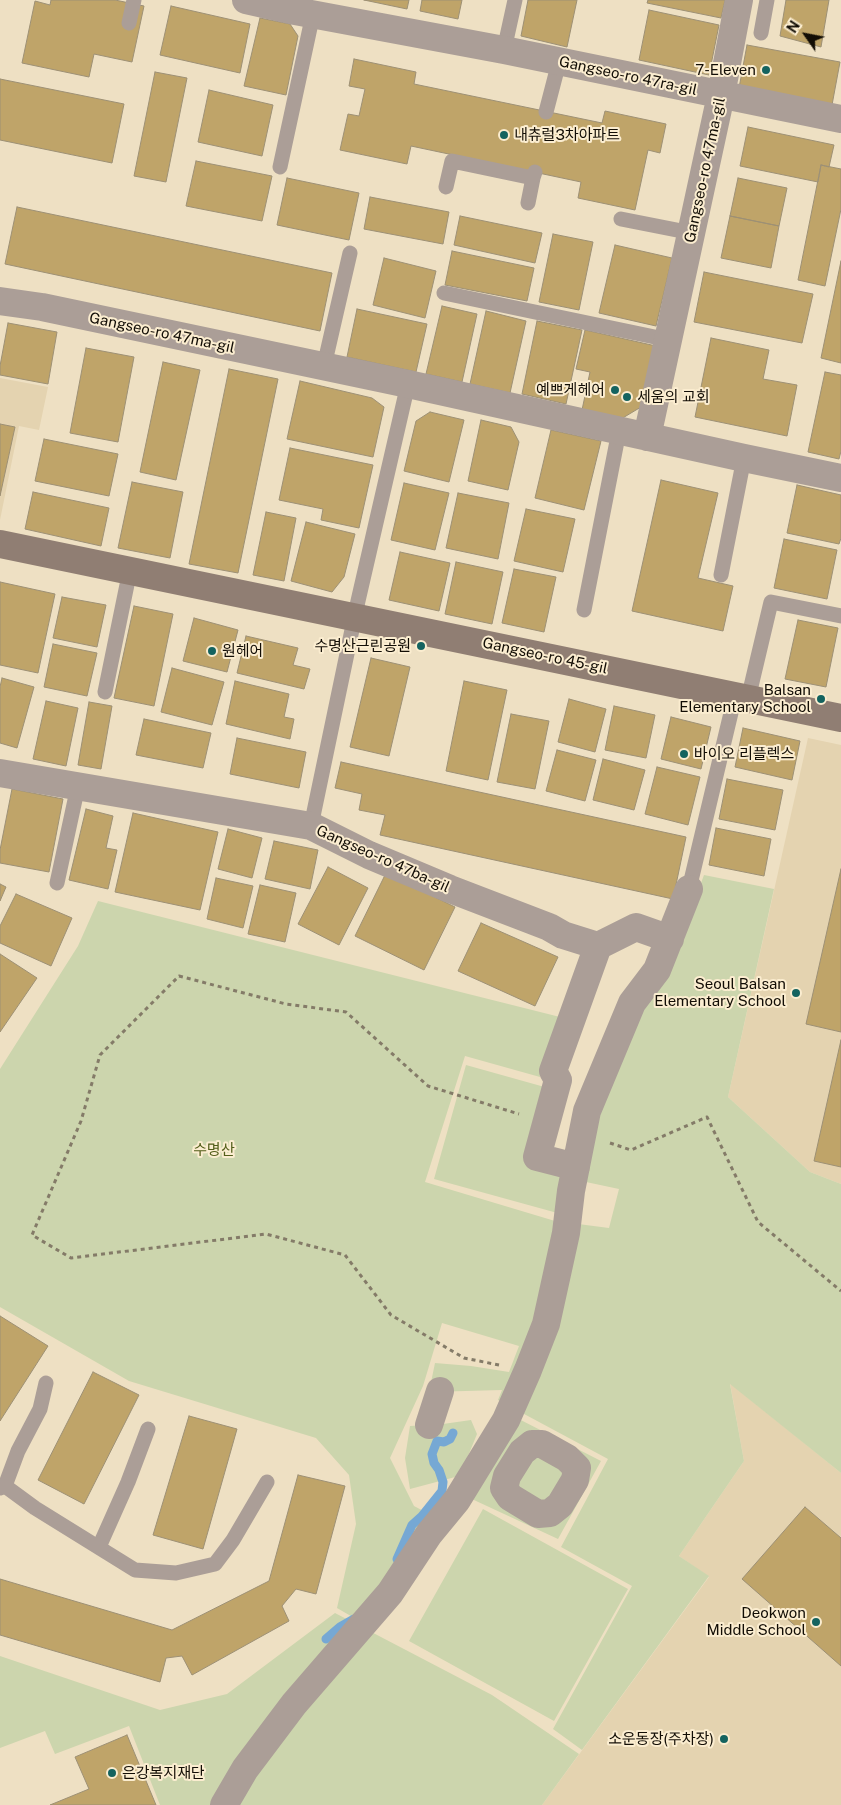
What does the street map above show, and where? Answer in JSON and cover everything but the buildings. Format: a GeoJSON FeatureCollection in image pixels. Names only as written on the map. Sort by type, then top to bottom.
{"type":"FeatureCollection","features":[{"type":"Feature","properties":{"kind":"street","name":"Gangseo-ro 47ra-gil"},"geometry":{"type":"LineString","coordinates":[[246,0],[504,50],[841,119]]}},
{"type":"Feature","properties":{"kind":"street","name":"Gangseo-ro 47ma-gil"},"geometry":{"type":"LineString","coordinates":[[648,437],[721,95],[739,0]]}},
{"type":"Feature","properties":{"kind":"street","name":"Gangseo-ro 47ma-gil"},"geometry":{"type":"LineString","coordinates":[[0,301],[324,366],[841,478]]}},
{"type":"Feature","properties":{"kind":"street","name":"Gangseo-ro 45-gil"},"geometry":{"type":"LineString","coordinates":[[0,544],[841,718]]}},
{"type":"Feature","properties":{"kind":"street","name":"Gangseo-ro 47ba-gil"},"geometry":{"type":"LineString","coordinates":[[0,773],[311,826],[369,855],[450,889],[548,927],[563,935],[598,946]]}},
{"type":"Feature","properties":{"kind":"street"},"geometry":{"type":"LineString","coordinates":[[224,1805],[245,1769],[294,1704],[390,1593],[429,1534],[457,1500],[506,1420],[546,1324],[566,1233],[587,1111],[632,1002],[657,970],[689,889]]}},
{"type":"Feature","properties":{"kind":"street"},"geometry":{"type":"LineString","coordinates":[[576,1167],[537,1157],[558,1080],[553,1071],[598,946],[636,927],[670,939]]}},
{"type":"Feature","properties":{"kind":"street"},"geometry":{"type":"LineString","coordinates":[[429,1425],[440,1391]]}},
{"type":"Feature","properties":{"kind":"lane"},"geometry":{"type":"LineString","coordinates":[[129,23],[134,0]]}},
{"type":"Feature","properties":{"kind":"lane"},"geometry":{"type":"LineString","coordinates":[[504,50],[515,0]]}},
{"type":"Feature","properties":{"kind":"lane"},"geometry":{"type":"LineString","coordinates":[[761,33],[767,0]]}},
{"type":"Feature","properties":{"kind":"lane"},"geometry":{"type":"LineString","coordinates":[[280,167],[313,14]]}},
{"type":"Feature","properties":{"kind":"lane"},"geometry":{"type":"LineString","coordinates":[[546,112],[559,62]]}},
{"type":"Feature","properties":{"kind":"lane"},"geometry":{"type":"LineString","coordinates":[[446,187],[452,161],[534,175],[528,203]]}},
{"type":"Feature","properties":{"kind":"lane"},"geometry":{"type":"LineString","coordinates":[[620,219],[692,233]]}},
{"type":"Feature","properties":{"kind":"lane"},"geometry":{"type":"LineString","coordinates":[[324,366],[350,253]]}},
{"type":"Feature","properties":{"kind":"lane"},"geometry":{"type":"LineString","coordinates":[[444,293],[668,340]]}},
{"type":"Feature","properties":{"kind":"lane"},"geometry":{"type":"LineString","coordinates":[[311,826],[355,617],[408,384]]}},
{"type":"Feature","properties":{"kind":"lane"},"geometry":{"type":"LineString","coordinates":[[584,610],[619,431]]}},
{"type":"Feature","properties":{"kind":"lane"},"geometry":{"type":"LineString","coordinates":[[721,575],[744,458]]}},
{"type":"Feature","properties":{"kind":"lane"},"geometry":{"type":"LineString","coordinates":[[105,692],[130,570]]}},
{"type":"Feature","properties":{"kind":"lane"},"geometry":{"type":"LineString","coordinates":[[689,889],[742,697],[771,602],[841,616]]}},
{"type":"Feature","properties":{"kind":"lane"},"geometry":{"type":"LineString","coordinates":[[57,883],[78,786]]}},
{"type":"Feature","properties":{"kind":"lane"},"geometry":{"type":"LineString","coordinates":[[46,1383],[40,1409],[18,1451],[3,1487],[135,1570],[176,1574],[215,1564],[233,1540],[267,1482]]}},
{"type":"Feature","properties":{"kind":"lane"},"geometry":{"type":"LineString","coordinates":[[99,1546],[128,1482],[148,1429]]}},
{"type":"Feature","properties":{"kind":"path"},"geometry":{"type":"LineString","coordinates":[[528,1370],[464,1358],[391,1315],[345,1255],[266,1234],[70,1258],[32,1235],[81,1121],[100,1055],[178,976],[286,1004],[346,1012],[428,1086],[546,1123]]}},
{"type":"Feature","properties":{"kind":"path"},"geometry":{"type":"LineString","coordinates":[[582,1134],[631,1150],[707,1117],[758,1222],[841,1291]]}},
{"type":"Feature","properties":{"kind":"shaded area"},"geometry":{"type":"Polygon","coordinates":[[[0,378],[48,387],[39,430],[19,426],[0,520],[0,378]]]}},
{"type":"Feature","properties":{"kind":"shaded area","name":"Seoul Balsan Elementary School"},"geometry":{"type":"Polygon","coordinates":[[[808,738],[841,745],[841,1184],[810,1172],[728,1097],[808,738]]]}},
{"type":"Feature","properties":{"kind":"shaded area"},"geometry":{"type":"Polygon","coordinates":[[[730,1383],[841,1473],[841,1805],[542,1805],[709,1577],[679,1556],[744,1461],[730,1383]]]}},
{"type":"Feature","properties":{"kind":"green space","name":"수명산"},"geometry":{"type":"Polygon","coordinates":[[[704,875],[774,889],[728,1097],[810,1172],[841,1184],[841,1473],[730,1384],[744,1461],[679,1556],[709,1576],[582,1750],[553,1729],[632,1586],[561,1547],[608,1459],[498,1400],[502,1390],[429,1392],[435,1363],[509,1372],[519,1346],[442,1323],[423,1386],[390,1458],[414,1506],[433,1516],[356,1619],[337,1608],[356,1524],[349,1475],[316,1438],[129,1381],[0,1307],[0,1069],[78,946],[98,901],[560,1017],[540,1077],[465,1056],[425,1182],[555,1221],[609,1228],[619,1189],[586,1182],[598,1117],[645,1005],[672,962],[704,875]]]}},
{"type":"Feature","properties":{"kind":"green space"},"geometry":{"type":"Polygon","coordinates":[[[466,1065],[566,1093],[549,1154],[576,1162],[561,1214],[434,1179],[466,1065]]]}},
{"type":"Feature","properties":{"kind":"green space"},"geometry":{"type":"Polygon","coordinates":[[[509,1414],[601,1461],[558,1539],[461,1494],[459,1476],[410,1489],[405,1458],[410,1426],[471,1420],[477,1434],[466,1461],[509,1414]]]}},
{"type":"Feature","properties":{"kind":"green space"},"geometry":{"type":"Polygon","coordinates":[[[483,1509],[628,1589],[554,1721],[409,1641],[483,1509]]]}},
{"type":"Feature","properties":{"kind":"green space"},"geometry":{"type":"Polygon","coordinates":[[[335,1613],[492,1695],[579,1754],[542,1805],[160,1805],[129,1726],[55,1754],[45,1731],[0,1748],[0,1656],[160,1710],[227,1694],[335,1613]]]}},
{"type":"Feature","properties":{"kind":"waterway"},"geometry":{"type":"LineString","coordinates":[[397,1559],[412,1525],[422,1516],[442,1491],[443,1482],[432,1454],[437,1441],[444,1442],[450,1439],[453,1433]]}},
{"type":"Feature","properties":{"kind":"waterway"},"geometry":{"type":"LineString","coordinates":[[326,1639],[340,1627],[354,1619]]}},
{"type":"Feature","properties":{"kind":"place","name":"7-Eleven"},"geometry":{"type":"Point","coordinates":[766,70]}},
{"type":"Feature","properties":{"kind":"place","name":"내츄럴3차아파트"},"geometry":{"type":"Point","coordinates":[504,135]}},
{"type":"Feature","properties":{"kind":"place","name":"예쁘게헤어"},"geometry":{"type":"Point","coordinates":[615,390]}},
{"type":"Feature","properties":{"kind":"place","name":"세움의 교회"},"geometry":{"type":"Point","coordinates":[627,397]}},
{"type":"Feature","properties":{"kind":"place","name":"수명산근린공원"},"geometry":{"type":"Point","coordinates":[421,646]}},
{"type":"Feature","properties":{"kind":"place","name":"원헤어"},"geometry":{"type":"Point","coordinates":[212,651]}},
{"type":"Feature","properties":{"kind":"place","name":"Balsan Elementary School"},"geometry":{"type":"Point","coordinates":[821,699]}},
{"type":"Feature","properties":{"kind":"place","name":"바이오 리플렉스"},"geometry":{"type":"Point","coordinates":[684,754]}},
{"type":"Feature","properties":{"kind":"place","name":"Seoul Balsan Elementary School"},"geometry":{"type":"Point","coordinates":[796,993]}},
{"type":"Feature","properties":{"kind":"place","name":"Deokwon Middle School"},"geometry":{"type":"Point","coordinates":[816,1622]}},
{"type":"Feature","properties":{"kind":"place","name":"소운동장(주차장)"},"geometry":{"type":"Point","coordinates":[724,1739]}},
{"type":"Feature","properties":{"kind":"place","name":"은강복지재단"},"geometry":{"type":"Point","coordinates":[112,1773]}}]}
